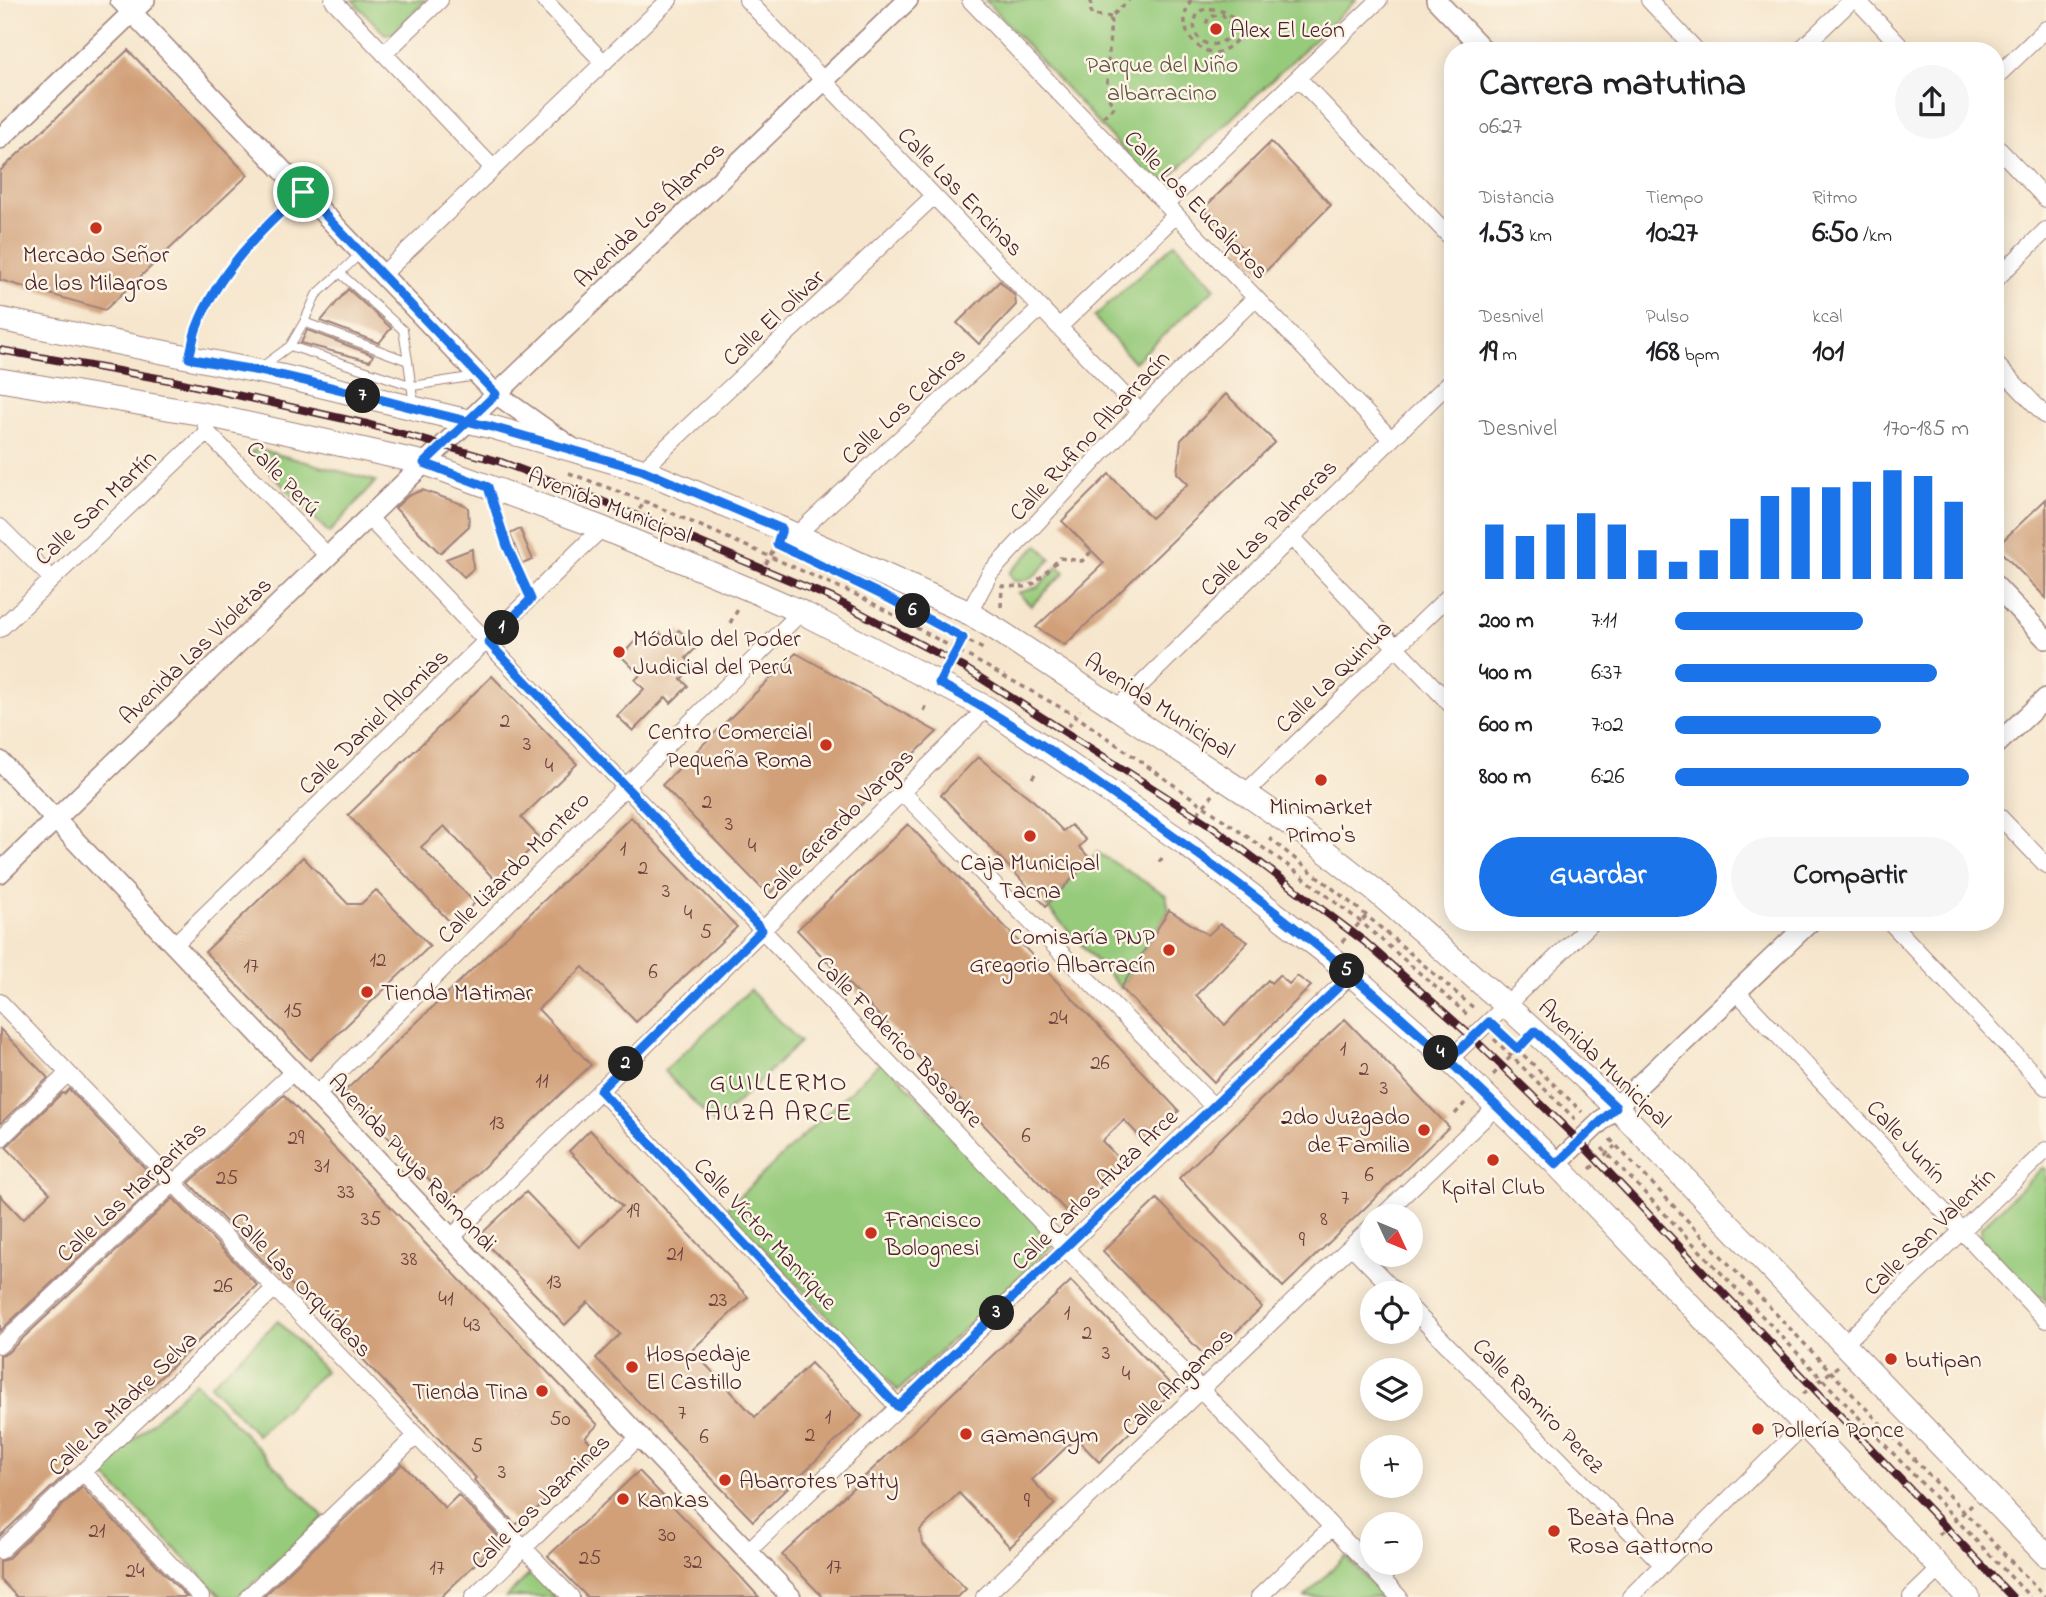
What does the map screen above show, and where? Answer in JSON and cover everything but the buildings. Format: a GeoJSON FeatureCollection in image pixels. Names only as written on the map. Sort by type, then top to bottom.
{"type":"FeatureCollection","features":[{"type":"Feature","properties":{"kind":"main road","name":"Avenida Municipal"},"geometry":{"type":"LineString","coordinates":[[0,319],[281,376],[468,421],[642,470],[973,615],[1117,708],[1226,792],[1304,834],[1383,898],[1506,1005],[1616,1107],[2046,1555]]}},
{"type":"Feature","properties":{"kind":"main road","name":"Avenida Municipal"},"geometry":{"type":"LineString","coordinates":[[0,380],[205,423],[424,463],[602,528],[802,612],[986,708],[1177,839],[1330,956],[1449,1060],[1556,1164],[1968,1597]]}},
{"type":"Feature","properties":{"kind":"street"},"geometry":{"type":"LineString","coordinates":[[333,0],[494,168]]}},
{"type":"Feature","properties":{"kind":"street"},"geometry":{"type":"LineString","coordinates":[[384,54],[440,0]]}},
{"type":"Feature","properties":{"kind":"street"},"geometry":{"type":"LineString","coordinates":[[544,0],[604,63]]}},
{"type":"Feature","properties":{"kind":"street"},"geometry":{"type":"LineString","coordinates":[[382,275],[669,0]]}},
{"type":"Feature","properties":{"kind":"street","name":"Calle Las Encinas"},"geometry":{"type":"LineString","coordinates":[[747,0],[1142,413]]}},
{"type":"Feature","properties":{"kind":"street","name":"Avenida Los Álamos"},"geometry":{"type":"LineString","coordinates":[[424,463],[908,0]]}},
{"type":"Feature","properties":{"kind":"street","name":"Calle Los Eucaliptos"},"geometry":{"type":"LineString","coordinates":[[970,0],[1391,439]]}},
{"type":"Feature","properties":{"kind":"street"},"geometry":{"type":"LineString","coordinates":[[1059,327],[1298,78],[1379,0]]}},
{"type":"Feature","properties":{"kind":"street"},"geometry":{"type":"LineString","coordinates":[[1436,0],[1476,42]]}},
{"type":"Feature","properties":{"kind":"street"},"geometry":{"type":"LineString","coordinates":[[1648,0],[1688,42]]}},
{"type":"Feature","properties":{"kind":"street"},"geometry":{"type":"LineString","coordinates":[[1808,42],[1854,0],[1896,42]]}},
{"type":"Feature","properties":{"kind":"street"},"geometry":{"type":"LineString","coordinates":[[0,139],[132,4],[303,192],[496,394],[578,452]]}},
{"type":"Feature","properties":{"kind":"street"},"geometry":{"type":"LineString","coordinates":[[2004,69],[2046,29]]}},
{"type":"Feature","properties":{"kind":"street"},"geometry":{"type":"LineString","coordinates":[[1298,78],[1444,231]]}},
{"type":"Feature","properties":{"kind":"street"},"geometry":{"type":"LineString","coordinates":[[2004,153],[2043,190]]}},
{"type":"Feature","properties":{"kind":"street","name":"Calle El Olivar"},"geometry":{"type":"LineString","coordinates":[[642,470],[934,196]]}},
{"type":"Feature","properties":{"kind":"street"},"geometry":{"type":"LineString","coordinates":[[2004,271],[2046,230]]}},
{"type":"Feature","properties":{"kind":"street","name":"Calle Rufino Albarracín"},"geometry":{"type":"LineString","coordinates":[[973,615],[990,573],[1142,413],[1154,397],[1255,298]]}},
{"type":"Feature","properties":{"kind":"street","name":"Calle Los Cedros"},"geometry":{"type":"LineString","coordinates":[[789,533],[1041,308]]}},
{"type":"Feature","properties":{"kind":"street"},"geometry":{"type":"LineString","coordinates":[[2004,372],[2046,416]]}},
{"type":"Feature","properties":{"kind":"street","name":"Calle Las Palmeras"},"geometry":{"type":"LineString","coordinates":[[1117,708],[1444,388]]}},
{"type":"Feature","properties":{"kind":"street","name":"Calle Perú"},"geometry":{"type":"LineString","coordinates":[[205,423],[328,556]]}},
{"type":"Feature","properties":{"kind":"street","name":"Calle San Martín"},"geometry":{"type":"LineString","coordinates":[[0,629],[205,423]]}},
{"type":"Feature","properties":{"kind":"street","name":"Avenida Las Violetas"},"geometry":{"type":"LineString","coordinates":[[0,873],[424,463]]}},
{"type":"Feature","properties":{"kind":"street","name":"Calle Federico Basadre"},"geometry":{"type":"LineString","coordinates":[[368,517],[1399,1597]]}},
{"type":"Feature","properties":{"kind":"street"},"geometry":{"type":"LineString","coordinates":[[0,527],[52,579]]}},
{"type":"Feature","properties":{"kind":"street","name":"Calle Daniel Alomias"},"geometry":{"type":"LineString","coordinates":[[174,945],[602,528]]}},
{"type":"Feature","properties":{"kind":"street"},"geometry":{"type":"LineString","coordinates":[[1291,537],[1444,698]]}},
{"type":"Feature","properties":{"kind":"street"},"geometry":{"type":"LineString","coordinates":[[2004,595],[2046,639]]}},
{"type":"Feature","properties":{"kind":"street","name":"Calle La Quinua"},"geometry":{"type":"LineString","coordinates":[[1226,792],[1396,647],[1444,601]]}},
{"type":"Feature","properties":{"kind":"street","name":"Calle Lizardo Montero"},"geometry":{"type":"LineString","coordinates":[[317,1095],[802,612]]}},
{"type":"Feature","properties":{"kind":"street"},"geometry":{"type":"LineString","coordinates":[[2004,738],[2046,698]]}},
{"type":"Feature","properties":{"kind":"street","name":"Calle Gerardo Vargas"},"geometry":{"type":"LineString","coordinates":[[451,1238],[986,708]]}},
{"type":"Feature","properties":{"kind":"street","name":"Avenida Puya Raimondi"},"geometry":{"type":"LineString","coordinates":[[0,761],[790,1597]]}},
{"type":"Feature","properties":{"kind":"street"},"geometry":{"type":"LineString","coordinates":[[902,792],[1213,1106]]}},
{"type":"Feature","properties":{"kind":"street"},"geometry":{"type":"LineString","coordinates":[[2004,821],[2046,865]]}},
{"type":"Feature","properties":{"kind":"street"},"geometry":{"type":"LineString","coordinates":[[1449,1060],[1490,1029],[1506,1005],[1584,931]]}},
{"type":"Feature","properties":{"kind":"street"},"geometry":{"type":"LineString","coordinates":[[1556,1164],[1597,1135],[1616,1107],[1801,931]]}},
{"type":"Feature","properties":{"kind":"street"},"geometry":{"type":"LineString","coordinates":[[1899,931],[2046,1087]]}},
{"type":"Feature","properties":{"kind":"street","name":"Calle Carlos Auza Arce"},"geometry":{"type":"LineString","coordinates":[[747,1552],[1351,975]]}},
{"type":"Feature","properties":{"kind":"street","name":"Calle Junín"},"geometry":{"type":"LineString","coordinates":[[1737,992],[2046,1320]]}},
{"type":"Feature","properties":{"kind":"street","name":"Calle Las Orquídeas"},"geometry":{"type":"LineString","coordinates":[[0,1002],[571,1597]]}},
{"type":"Feature","properties":{"kind":"street","name":"Calle Las Margaritas"},"geometry":{"type":"LineString","coordinates":[[0,1345],[294,1071]]}},
{"type":"Feature","properties":{"kind":"street"},"geometry":{"type":"LineString","coordinates":[[0,1139],[68,1073]]}},
{"type":"Feature","properties":{"kind":"street","name":"Calle Víctor Manrique"},"geometry":{"type":"LineString","coordinates":[[600,1090],[898,1407]]}},
{"type":"Feature","properties":{"kind":"street"},"geometry":{"type":"LineString","coordinates":[[1395,1204],[1497,1106]]}},
{"type":"Feature","properties":{"kind":"street","name":"Calle San Valentín"},"geometry":{"type":"LineString","coordinates":[[1849,1349],[1961,1232],[2046,1150]]}},
{"type":"Feature","properties":{"kind":"street","name":"Calle Angamos"},"geometry":{"type":"LineString","coordinates":[[984,1597],[1360,1237]]}},
{"type":"Feature","properties":{"kind":"street"},"geometry":{"type":"LineString","coordinates":[[1351,1246],[1385,1281]]}},
{"type":"Feature","properties":{"kind":"street","name":"Calle La Madre Selva"},"geometry":{"type":"LineString","coordinates":[[0,1551],[275,1288]]}},
{"type":"Feature","properties":{"kind":"street","name":"Calle Ramiro Perez"},"geometry":{"type":"LineString","coordinates":[[1423,1320],[1664,1565]]}},
{"type":"Feature","properties":{"kind":"street"},"geometry":{"type":"LineString","coordinates":[[1630,1597],[1805,1424]]}},
{"type":"Feature","properties":{"kind":"street"},"geometry":{"type":"LineString","coordinates":[[248,1597],[416,1436]]}},
{"type":"Feature","properties":{"kind":"street","name":"Calle Los Jazmines"},"geometry":{"type":"LineString","coordinates":[[472,1597],[639,1437]]}},
{"type":"Feature","properties":{"kind":"street"},"geometry":{"type":"LineString","coordinates":[[83,1472],[201,1597]]}},
{"type":"Feature","properties":{"kind":"street"},"geometry":{"type":"LineString","coordinates":[[1259,1597],[1332,1527]]}},
{"type":"Feature","properties":{"kind":"street"},"geometry":{"type":"LineString","coordinates":[[1911,1597],[1941,1568]]}},
{"type":"Feature","properties":{"kind":"lane"},"geometry":{"type":"LineString","coordinates":[[189,358],[196,327],[214,293],[247,248],[303,192]]}},
{"type":"Feature","properties":{"kind":"lane"},"geometry":{"type":"LineString","coordinates":[[255,372],[290,346],[316,295],[361,253]]}},
{"type":"Feature","properties":{"kind":"lane"},"geometry":{"type":"LineString","coordinates":[[340,273],[403,330],[415,409]]}},
{"type":"Feature","properties":{"kind":"lane"},"geometry":{"type":"LineString","coordinates":[[304,322],[408,360]]}},
{"type":"Feature","properties":{"kind":"lane"},"geometry":{"type":"LineString","coordinates":[[290,346],[413,386],[479,376]]}},
{"type":"Feature","properties":{"kind":"lane"},"geometry":{"type":"LineString","coordinates":[[488,487],[507,546],[531,599]]}},
{"type":"Feature","properties":{"kind":"path"},"geometry":{"type":"LineString","coordinates":[[1091,0],[1091,15],[1111,17]]}},
{"type":"Feature","properties":{"kind":"path"},"geometry":{"type":"LineString","coordinates":[[1092,127],[1114,107],[1108,97],[1107,83],[1111,17],[1129,0]]}},
{"type":"Feature","properties":{"kind":"path"},"geometry":{"type":"LineString","coordinates":[[1191,0],[1186,8],[1185,25],[1189,38],[1206,52],[1224,50],[1234,43],[1239,33],[1239,21],[1228,5]]}},
{"type":"Feature","properties":{"kind":"path"},"geometry":{"type":"LineString","coordinates":[[1205,26],[1209,17],[1222,14],[1230,24],[1229,37],[1216,46],[1209,46],[1196,32],[1196,16],[1201,9],[1210,4],[1220,4]]}},
{"type":"Feature","properties":{"kind":"path"},"geometry":{"type":"LineString","coordinates":[[730,623],[777,544],[789,533]]}},
{"type":"Feature","properties":{"kind":"path"},"geometry":{"type":"LineString","coordinates":[[1001,610],[1002,586],[1025,587],[1035,583],[1060,558],[1082,561],[1092,551]]}},
{"type":"Feature","properties":{"kind":"path"},"geometry":{"type":"LineString","coordinates":[[924,711],[973,615]]}},
{"type":"Feature","properties":{"kind":"path"},"geometry":{"type":"LineString","coordinates":[[939,625],[983,649]]}},
{"type":"Feature","properties":{"kind":"path"},"geometry":{"type":"LineString","coordinates":[[1032,778],[1082,707],[1075,702]]}},
{"type":"Feature","properties":{"kind":"path"},"geometry":{"type":"LineString","coordinates":[[1202,789],[1226,792]]}},
{"type":"Feature","properties":{"kind":"path"},"geometry":{"type":"LineString","coordinates":[[1158,862],[1177,839],[1226,792]]}},
{"type":"Feature","properties":{"kind":"path"},"geometry":{"type":"LineString","coordinates":[[1263,834],[1366,915],[1490,1029],[1518,1049],[1597,1135],[1608,1153],[2030,1597]]}},
{"type":"Feature","properties":{"kind":"path"},"geometry":{"type":"LineString","coordinates":[[1330,956],[1383,898]]}},
{"type":"Feature","properties":{"kind":"path"},"geometry":{"type":"LineString","coordinates":[[1490,1029],[1511,1056],[1575,1119]]}},
{"type":"Feature","properties":{"kind":"path"},"geometry":{"type":"LineString","coordinates":[[1455,1114],[1535,1031]]}},
{"type":"Feature","properties":{"kind":"path"},"geometry":{"type":"LineString","coordinates":[[1597,1135],[1616,1145],[2045,1597]]}},
{"type":"Feature","properties":{"kind":"path"},"geometry":{"type":"LineString","coordinates":[[1575,1184],[1616,1145]]}},
{"type":"Feature","properties":{"kind":"path"},"geometry":{"type":"LineString","coordinates":[[1787,1406],[1832,1371],[1849,1349]]}},
{"type":"Feature","properties":{"kind":"path"},"geometry":{"type":"LineString","coordinates":[[1924,1550],[1985,1492]]}},
{"type":"Feature","properties":{"kind":"green space"},"geometry":{"type":"Polygon","coordinates":[[[352,0],[426,0],[393,33],[385,34],[352,0]]]}},
{"type":"Feature","properties":{"kind":"green space","name":"Parque del Niño albarracino"},"geometry":{"type":"Polygon","coordinates":[[[985,0],[1356,0],[1162,185],[1155,185],[985,0]]]}},
{"type":"Feature","properties":{"kind":"green space"},"geometry":{"type":"Polygon","coordinates":[[[1175,243],[1215,288],[1134,362],[1094,317],[1175,243]]]}},
{"type":"Feature","properties":{"kind":"green space"},"geometry":{"type":"Polygon","coordinates":[[[258,449],[376,481],[329,533],[250,452],[258,449]]]}},
{"type":"Feature","properties":{"kind":"green space"},"geometry":{"type":"Polygon","coordinates":[[[1038,545],[1051,559],[1031,578],[1014,581],[1009,573],[1038,545]]]}},
{"type":"Feature","properties":{"kind":"green space"},"geometry":{"type":"Polygon","coordinates":[[[1058,566],[1065,572],[1031,606],[1018,593],[1038,587],[1058,566]]]}},
{"type":"Feature","properties":{"kind":"green space"},"geometry":{"type":"Polygon","coordinates":[[[1097,852],[1166,895],[1169,910],[1121,988],[1046,906],[1097,852]]]}},
{"type":"Feature","properties":{"kind":"green space"},"geometry":{"type":"Polygon","coordinates":[[[750,990],[800,1042],[715,1124],[664,1071],[750,990]]]}},
{"type":"Feature","properties":{"kind":"green space"},"geometry":{"type":"Polygon","coordinates":[[[883,1060],[1055,1243],[898,1391],[726,1209],[883,1060]]]}},
{"type":"Feature","properties":{"kind":"green space"},"geometry":{"type":"Polygon","coordinates":[[[2042,1168],[2046,1169],[2046,1301],[2036,1296],[1981,1239],[1981,1227],[2042,1168]]]}},
{"type":"Feature","properties":{"kind":"green space"},"geometry":{"type":"Polygon","coordinates":[[[278,1321],[325,1371],[257,1435],[210,1385],[278,1321]]]}},
{"type":"Feature","properties":{"kind":"green space"},"geometry":{"type":"Polygon","coordinates":[[[195,1382],[324,1517],[239,1597],[222,1597],[100,1471],[195,1382]]]}},
{"type":"Feature","properties":{"kind":"green space"},"geometry":{"type":"Polygon","coordinates":[[[1345,1556],[1360,1571],[1360,1575],[1364,1575],[1385,1597],[1305,1597],[1345,1556]]]}},
{"type":"Feature","properties":{"kind":"green space"},"geometry":{"type":"Polygon","coordinates":[[[532,1572],[555,1597],[506,1597],[532,1572]]]}},
{"type":"Feature","properties":{"kind":"railway"},"geometry":{"type":"LineString","coordinates":[[0,350],[169,380],[367,424],[501,462],[575,490],[832,598],[965,668],[1210,825],[1365,942],[1472,1037],[1580,1142],[2012,1597]]}},
{"type":"Feature","properties":{"kind":"place","name":"Alex El León"},"geometry":{"type":"Point","coordinates":[1216,29]}},
{"type":"Feature","properties":{"kind":"place","name":"Mercado Señor de los Milagros"},"geometry":{"type":"Point","coordinates":[96,228]}},
{"type":"Feature","properties":{"kind":"place","name":"Módulo del Poder Judicial del Perú"},"geometry":{"type":"Point","coordinates":[619,652]}},
{"type":"Feature","properties":{"kind":"place","name":"Centro Comercial Pequeña Roma"},"geometry":{"type":"Point","coordinates":[826,745]}},
{"type":"Feature","properties":{"kind":"place","name":"Minimarket Primo's"},"geometry":{"type":"Point","coordinates":[1321,780]}},
{"type":"Feature","properties":{"kind":"place","name":"Caja Municipal Tacna"},"geometry":{"type":"Point","coordinates":[1030,836]}},
{"type":"Feature","properties":{"kind":"place","name":"Comisaría PNP Gregorio Albarracín"},"geometry":{"type":"Point","coordinates":[1169,950]}},
{"type":"Feature","properties":{"kind":"place","name":"Tienda Matimar"},"geometry":{"type":"Point","coordinates":[367,992]}},
{"type":"Feature","properties":{"kind":"place","name":"2do Juzgado de Familia"},"geometry":{"type":"Point","coordinates":[1424,1130]}},
{"type":"Feature","properties":{"kind":"place","name":"Kpital Club"},"geometry":{"type":"Point","coordinates":[1493,1160]}},
{"type":"Feature","properties":{"kind":"place","name":"Francisco Bolognesi"},"geometry":{"type":"Point","coordinates":[871,1233]}},
{"type":"Feature","properties":{"kind":"place","name":"butipan"},"geometry":{"type":"Point","coordinates":[1891,1359]}},
{"type":"Feature","properties":{"kind":"place","name":"Hospedaje El Castillo"},"geometry":{"type":"Point","coordinates":[632,1367]}},
{"type":"Feature","properties":{"kind":"place","name":"Tienda Tina"},"geometry":{"type":"Point","coordinates":[542,1391]}},
{"type":"Feature","properties":{"kind":"place","name":"Pollería Ponce"},"geometry":{"type":"Point","coordinates":[1758,1429]}},
{"type":"Feature","properties":{"kind":"place","name":"GamanGym"},"geometry":{"type":"Point","coordinates":[966,1434]}},
{"type":"Feature","properties":{"kind":"place","name":"Abarrotes Patty"},"geometry":{"type":"Point","coordinates":[725,1480]}},
{"type":"Feature","properties":{"kind":"place","name":"Kankas"},"geometry":{"type":"Point","coordinates":[623,1499]}},
{"type":"Feature","properties":{"kind":"place","name":"Beata Ana Rosa Gattorno"},"geometry":{"type":"Point","coordinates":[1554,1531]}},
{"type":"Feature","properties":{"kind":"district","name":"GUILLERMO AUZA ARCE"},"geometry":{"type":"Point","coordinates":[779,1096]}},
{"type":"Feature","properties":{"kind":"route"},"geometry":{"type":"LineString","coordinates":[[303,192],[281,211],[247,248],[214,293],[196,327],[189,358],[281,376],[468,421],[642,470],[782,529],[777,544],[963,638],[939,683],[1015,726],[1177,839],[1330,956],[1449,1060],[1556,1164],[1616,1107],[1535,1031],[1518,1049],[1489,1022],[1449,1060],[1351,975],[898,1407],[600,1090],[762,930],[488,642],[531,599],[507,546],[488,487],[424,463],[468,421],[496,394],[303,192]]}}]}
